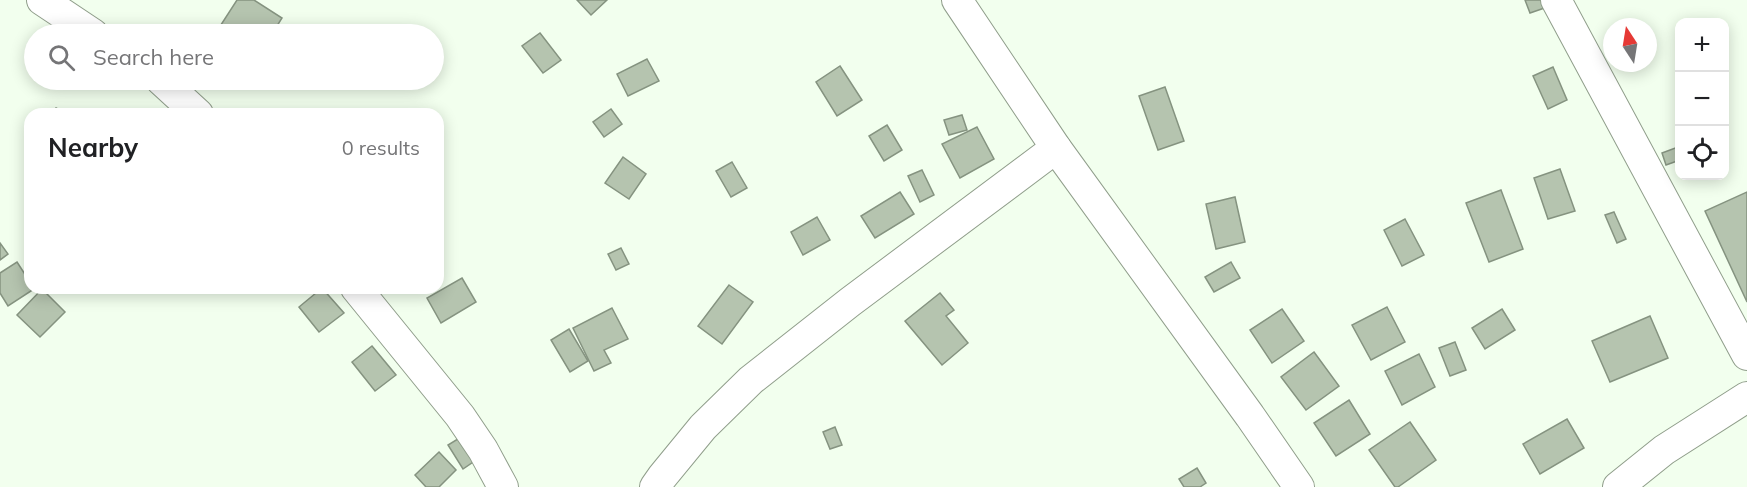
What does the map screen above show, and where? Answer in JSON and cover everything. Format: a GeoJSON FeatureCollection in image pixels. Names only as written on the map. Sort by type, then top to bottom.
{"type":"FeatureCollection","features":[{"type":"Feature","properties":{"kind":"street"},"geometry":{"type":"LineString","coordinates":[[42,0],[78,24]]}},
{"type":"Feature","properties":{"kind":"street"},"geometry":{"type":"LineString","coordinates":[[957,0],[1056,148],[1299,487]]}},
{"type":"Feature","properties":{"kind":"street"},"geometry":{"type":"LineString","coordinates":[[1556,0],[1747,355]]}},
{"type":"Feature","properties":{"kind":"street"},"geometry":{"type":"LineString","coordinates":[[172,90],[191,108]]}},
{"type":"Feature","properties":{"kind":"street"},"geometry":{"type":"LineString","coordinates":[[655,487],[704,427],[751,380],[850,302],[1056,148]]}},
{"type":"Feature","properties":{"kind":"street"},"geometry":{"type":"LineString","coordinates":[[361,294],[460,417],[483,450],[503,487]]}},
{"type":"Feature","properties":{"kind":"street"},"geometry":{"type":"LineString","coordinates":[[1618,487],[1664,450],[1747,397]]}},
{"type":"Feature","properties":{"kind":"building"},"geometry":{"type":"Polygon","coordinates":[[[237,0],[254,0],[282,18],[278,24],[221,24],[237,0]]]}},
{"type":"Feature","properties":{"kind":"building"},"geometry":{"type":"Polygon","coordinates":[[[577,0],[607,0],[591,15],[577,0]]]}},
{"type":"Feature","properties":{"kind":"building"},"geometry":{"type":"Polygon","coordinates":[[[1525,0],[1558,0],[1559,3],[1530,13],[1525,0]]]}},
{"type":"Feature","properties":{"kind":"building"},"geometry":{"type":"Polygon","coordinates":[[[540,33],[561,60],[543,73],[522,46],[540,33]]]}},
{"type":"Feature","properties":{"kind":"building"},"geometry":{"type":"Polygon","coordinates":[[[647,59],[659,81],[628,96],[617,74],[647,59]]]}},
{"type":"Feature","properties":{"kind":"building"},"geometry":{"type":"Polygon","coordinates":[[[840,66],[862,100],[837,116],[816,82],[840,66]]]}},
{"type":"Feature","properties":{"kind":"building"},"geometry":{"type":"Polygon","coordinates":[[[1553,67],[1567,100],[1548,109],[1533,76],[1553,67]]]}},
{"type":"Feature","properties":{"kind":"building"},"geometry":{"type":"Polygon","coordinates":[[[1165,87],[1184,141],[1158,150],[1139,96],[1165,87]]]}},
{"type":"Feature","properties":{"kind":"building"},"geometry":{"type":"Polygon","coordinates":[[[611,109],[622,124],[604,137],[593,122],[611,109]]]}},
{"type":"Feature","properties":{"kind":"building"},"geometry":{"type":"Polygon","coordinates":[[[962,115],[967,130],[949,135],[944,120],[962,115]]]}},
{"type":"Feature","properties":{"kind":"building"},"geometry":{"type":"Polygon","coordinates":[[[887,125],[902,150],[884,161],[869,136],[887,125]]]}},
{"type":"Feature","properties":{"kind":"building"},"geometry":{"type":"Polygon","coordinates":[[[977,127],[994,159],[960,178],[942,144],[977,127]]]}},
{"type":"Feature","properties":{"kind":"building"},"geometry":{"type":"Polygon","coordinates":[[[1675,148],[1675,162],[1666,165],[1662,153],[1675,148]]]}},
{"type":"Feature","properties":{"kind":"building"},"geometry":{"type":"Polygon","coordinates":[[[623,157],[646,174],[629,199],[605,183],[623,157]]]}},
{"type":"Feature","properties":{"kind":"building"},"geometry":{"type":"Polygon","coordinates":[[[732,162],[747,188],[731,197],[716,171],[732,162]]]}},
{"type":"Feature","properties":{"kind":"building"},"geometry":{"type":"Polygon","coordinates":[[[1560,169],[1575,211],[1548,219],[1534,178],[1560,169]]]}},
{"type":"Feature","properties":{"kind":"building"},"geometry":{"type":"Polygon","coordinates":[[[922,170],[934,195],[920,202],[908,176],[922,170]]]}},
{"type":"Feature","properties":{"kind":"building"},"geometry":{"type":"Polygon","coordinates":[[[1501,190],[1523,249],[1489,262],[1466,203],[1501,190]]]}},
{"type":"Feature","properties":{"kind":"building"},"geometry":{"type":"Polygon","coordinates":[[[900,192],[914,214],[875,238],[861,216],[900,192]]]}},
{"type":"Feature","properties":{"kind":"building"},"geometry":{"type":"Polygon","coordinates":[[[1747,192],[1747,302],[1705,211],[1747,192]]]}},
{"type":"Feature","properties":{"kind":"building"},"geometry":{"type":"Polygon","coordinates":[[[1235,197],[1245,242],[1216,249],[1206,204],[1235,197]]]}},
{"type":"Feature","properties":{"kind":"building"},"geometry":{"type":"Polygon","coordinates":[[[1614,212],[1626,239],[1617,243],[1605,215],[1614,212]]]}},
{"type":"Feature","properties":{"kind":"building"},"geometry":{"type":"Polygon","coordinates":[[[817,217],[830,240],[803,255],[791,232],[817,217]]]}},
{"type":"Feature","properties":{"kind":"building"},"geometry":{"type":"Polygon","coordinates":[[[1405,219],[1424,255],[1402,266],[1384,230],[1405,219]]]}},
{"type":"Feature","properties":{"kind":"building"},"geometry":{"type":"Polygon","coordinates":[[[0,243],[8,254],[0,260],[0,243]]]}},
{"type":"Feature","properties":{"kind":"building"},"geometry":{"type":"Polygon","coordinates":[[[621,248],[629,264],[616,270],[608,254],[621,248]]]}},
{"type":"Feature","properties":{"kind":"building"},"geometry":{"type":"Polygon","coordinates":[[[17,262],[24,273],[24,294],[26,294],[8,306],[0,293],[0,273],[17,262]]]}},
{"type":"Feature","properties":{"kind":"building"},"geometry":{"type":"Polygon","coordinates":[[[1231,262],[1240,278],[1214,292],[1205,277],[1231,262]]]}},
{"type":"Feature","properties":{"kind":"building"},"geometry":{"type":"Polygon","coordinates":[[[462,278],[476,302],[441,323],[427,298],[434,294],[444,294],[444,288],[462,278]]]}},
{"type":"Feature","properties":{"kind":"building"},"geometry":{"type":"Polygon","coordinates":[[[729,285],[753,302],[722,344],[698,326],[729,285]]]}},
{"type":"Feature","properties":{"kind":"building"},"geometry":{"type":"Polygon","coordinates":[[[940,293],[954,310],[946,316],[968,343],[942,365],[905,321],[940,293]]]}},
{"type":"Feature","properties":{"kind":"building"},"geometry":{"type":"Polygon","coordinates":[[[37,294],[47,294],[65,312],[40,337],[17,315],[37,294]]]}},
{"type":"Feature","properties":{"kind":"building"},"geometry":{"type":"Polygon","coordinates":[[[315,294],[327,294],[344,313],[319,332],[299,307],[315,294]]]}},
{"type":"Feature","properties":{"kind":"building"},"geometry":{"type":"Polygon","coordinates":[[[1387,307],[1405,342],[1371,360],[1352,325],[1387,307]]]}},
{"type":"Feature","properties":{"kind":"building"},"geometry":{"type":"Polygon","coordinates":[[[612,308],[628,339],[604,350],[611,363],[594,371],[573,328],[612,308]]]}},
{"type":"Feature","properties":{"kind":"building"},"geometry":{"type":"Polygon","coordinates":[[[1282,309],[1304,341],[1272,363],[1250,330],[1282,309]]]}},
{"type":"Feature","properties":{"kind":"building"},"geometry":{"type":"Polygon","coordinates":[[[1502,309],[1515,330],[1485,349],[1472,328],[1502,309]]]}},
{"type":"Feature","properties":{"kind":"building"},"geometry":{"type":"Polygon","coordinates":[[[1650,316],[1668,358],[1610,382],[1592,341],[1650,316]]]}},
{"type":"Feature","properties":{"kind":"building"},"geometry":{"type":"Polygon","coordinates":[[[569,329],[588,361],[570,372],[551,340],[569,329]]]}},
{"type":"Feature","properties":{"kind":"building"},"geometry":{"type":"Polygon","coordinates":[[[1455,342],[1466,370],[1450,376],[1439,348],[1455,342]]]}},
{"type":"Feature","properties":{"kind":"building"},"geometry":{"type":"Polygon","coordinates":[[[372,346],[396,375],[375,391],[352,362],[372,346]]]}},
{"type":"Feature","properties":{"kind":"building"},"geometry":{"type":"Polygon","coordinates":[[[1314,352],[1339,386],[1306,410],[1281,377],[1314,352]]]}},
{"type":"Feature","properties":{"kind":"building"},"geometry":{"type":"Polygon","coordinates":[[[1419,354],[1435,387],[1402,405],[1385,371],[1419,354]]]}},
{"type":"Feature","properties":{"kind":"building"},"geometry":{"type":"Polygon","coordinates":[[[1349,400],[1370,434],[1336,456],[1314,423],[1349,400]]]}},
{"type":"Feature","properties":{"kind":"building"},"geometry":{"type":"Polygon","coordinates":[[[1567,419],[1584,448],[1540,474],[1523,444],[1567,419]]]}},
{"type":"Feature","properties":{"kind":"building"},"geometry":{"type":"Polygon","coordinates":[[[1410,422],[1436,460],[1395,487],[1369,450],[1410,422]]]}},
{"type":"Feature","properties":{"kind":"building"},"geometry":{"type":"Polygon","coordinates":[[[835,427],[842,445],[830,449],[823,432],[835,427]]]}},
{"type":"Feature","properties":{"kind":"building"},"geometry":{"type":"Polygon","coordinates":[[[461,437],[476,460],[463,469],[448,445],[461,437]]]}},
{"type":"Feature","properties":{"kind":"building"},"geometry":{"type":"Polygon","coordinates":[[[439,452],[456,470],[439,487],[426,487],[415,475],[439,452]]]}},
{"type":"Feature","properties":{"kind":"building"},"geometry":{"type":"Polygon","coordinates":[[[1197,468],[1206,483],[1200,487],[1184,487],[1179,479],[1197,468]]]}}]}
